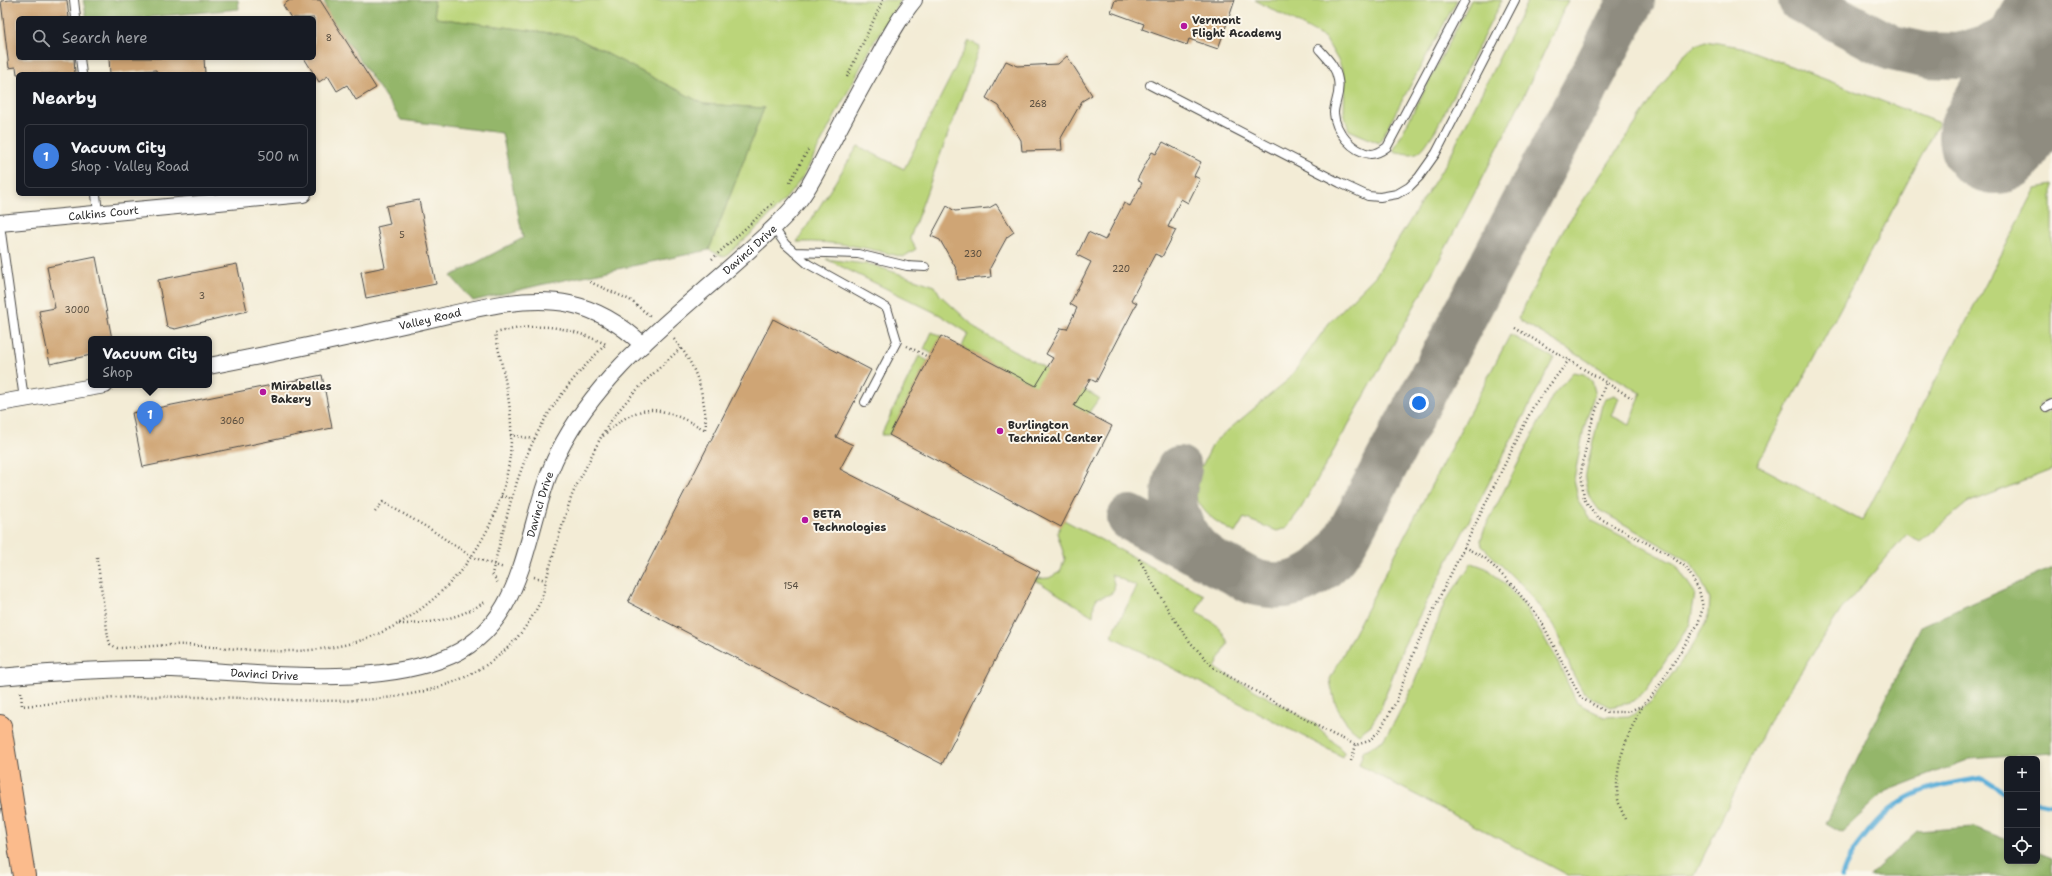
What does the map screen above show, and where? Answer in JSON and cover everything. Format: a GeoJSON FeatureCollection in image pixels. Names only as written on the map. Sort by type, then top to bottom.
{"type":"FeatureCollection","features":[{"type":"Feature","properties":{"kind":"main road"},"geometry":{"type":"LineString","coordinates":[[0,726],[24,876]]}},
{"type":"Feature","properties":{"kind":"street","name":"Davinci Drive"},"geometry":{"type":"LineString","coordinates":[[0,677],[136,669],[334,676],[373,673],[421,666],[441,660],[458,652],[488,628],[500,615],[509,600],[520,573],[537,507],[558,453],[572,428],[586,408],[643,345],[774,228],[791,210],[811,182],[885,45],[906,10],[914,0]]}},
{"type":"Feature","properties":{"kind":"street","name":"Calkins Court"},"geometry":{"type":"LineString","coordinates":[[0,224],[282,196]]}},
{"type":"Feature","properties":{"kind":"street","name":"Valley Road"},"geometry":{"type":"LineString","coordinates":[[212,365],[466,312],[526,301],[548,301],[570,304],[592,310],[627,330],[643,345]]}},
{"type":"Feature","properties":{"kind":"street"},"geometry":{"type":"LineString","coordinates":[[0,403],[88,388]]}},
{"type":"Feature","properties":{"kind":"lane"},"geometry":{"type":"LineString","coordinates":[[74,0],[76,16]]}},
{"type":"Feature","properties":{"kind":"lane"},"geometry":{"type":"LineString","coordinates":[[1319,49],[1333,64],[1338,80],[1339,96],[1334,113],[1338,129],[1353,148],[1371,154],[1380,152],[1387,147],[1465,0]]}},
{"type":"Feature","properties":{"kind":"lane"},"geometry":{"type":"LineString","coordinates":[[1150,85],[1368,196],[1380,197],[1397,194],[1409,187],[1419,177],[1436,153],[1515,0]]}},
{"type":"Feature","properties":{"kind":"lane"},"geometry":{"type":"LineString","coordinates":[[80,60],[82,72]]}},
{"type":"Feature","properties":{"kind":"lane"},"geometry":{"type":"LineString","coordinates":[[96,196],[98,214]]}},
{"type":"Feature","properties":{"kind":"lane"},"geometry":{"type":"LineString","coordinates":[[0,224],[24,399]]}},
{"type":"Feature","properties":{"kind":"lane"},"geometry":{"type":"LineString","coordinates":[[774,228],[794,252],[808,264],[887,308],[897,341],[865,402]]}},
{"type":"Feature","properties":{"kind":"lane"},"geometry":{"type":"LineString","coordinates":[[794,252],[858,254],[907,266],[925,267]]}},
{"type":"Feature","properties":{"kind":"path"},"geometry":{"type":"LineString","coordinates":[[846,77],[883,0]]}},
{"type":"Feature","properties":{"kind":"path"},"geometry":{"type":"LineString","coordinates":[[786,188],[811,144]]}},
{"type":"Feature","properties":{"kind":"path"},"geometry":{"type":"LineString","coordinates":[[710,260],[777,199]]}},
{"type":"Feature","properties":{"kind":"path"},"geometry":{"type":"LineString","coordinates":[[590,282],[630,300],[663,327],[685,353],[701,392],[706,409],[706,430],[671,412],[653,410],[636,412],[617,423],[600,440]]}},
{"type":"Feature","properties":{"kind":"path"},"geometry":{"type":"LineString","coordinates":[[650,316],[656,311]]}},
{"type":"Feature","properties":{"kind":"path"},"geometry":{"type":"LineString","coordinates":[[97,557],[108,637],[110,644],[117,648],[184,645],[286,652],[335,647],[367,639],[399,624],[430,603],[472,557],[495,515],[501,496],[510,452],[511,425],[495,333],[524,326],[556,327],[582,333],[606,344],[567,387],[553,406],[535,439],[512,498],[492,574],[502,588]]}},
{"type":"Feature","properties":{"kind":"path"},"geometry":{"type":"LineString","coordinates":[[1515,328],[1632,398]]}},
{"type":"Feature","properties":{"kind":"path"},"geometry":{"type":"LineString","coordinates":[[897,341],[930,358]]}},
{"type":"Feature","properties":{"kind":"path"},"geometry":{"type":"LineString","coordinates":[[20,675],[22,706],[136,697],[223,697],[324,702],[386,698],[451,684],[472,675],[490,663],[512,644],[528,624],[542,598],[546,580],[572,496],[612,419],[635,392],[681,348]]}},
{"type":"Feature","properties":{"kind":"path"},"geometry":{"type":"LineString","coordinates":[[1139,559],[1178,625],[1190,642],[1214,668],[1332,734],[1356,745],[1369,741],[1380,730],[1396,702],[1414,652],[1534,405],[1569,360]]}},
{"type":"Feature","properties":{"kind":"path"},"geometry":{"type":"LineString","coordinates":[[1606,382],[1590,428],[1581,472],[1584,498],[1597,517],[1666,553],[1686,567],[1700,590],[1703,607],[1698,624],[1655,692],[1642,706],[1628,736],[1617,780],[1618,799],[1625,820]]}},
{"type":"Feature","properties":{"kind":"path"},"geometry":{"type":"LineString","coordinates":[[510,435],[535,439]]}},
{"type":"Feature","properties":{"kind":"path"},"geometry":{"type":"LineString","coordinates":[[501,496],[512,498]]}},
{"type":"Feature","properties":{"kind":"path"},"geometry":{"type":"LineString","coordinates":[[375,512],[383,502],[430,529],[472,557],[546,580]]}},
{"type":"Feature","properties":{"kind":"path"},"geometry":{"type":"LineString","coordinates":[[1464,547],[1485,558],[1512,584],[1540,619],[1581,698],[1607,712],[1626,712],[1642,706]]}},
{"type":"Feature","properties":{"kind":"path"},"geometry":{"type":"LineString","coordinates":[[399,624],[424,624],[445,620],[478,607],[488,600]]}},
{"type":"Feature","properties":{"kind":"path"},"geometry":{"type":"LineString","coordinates":[[1351,761],[1356,745]]}},
{"type":"Feature","properties":{"kind":"green space"},"geometry":{"type":"Polygon","coordinates":[[[83,0],[238,0],[239,9],[163,16],[87,16],[83,0]]]}},
{"type":"Feature","properties":{"kind":"green space"},"geometry":{"type":"Polygon","coordinates":[[[324,0],[433,0],[436,18],[573,36],[704,104],[764,108],[709,250],[540,285],[473,301],[451,276],[523,238],[502,133],[401,120],[327,12],[324,0]]]}},
{"type":"Feature","properties":{"kind":"green space"},"geometry":{"type":"Polygon","coordinates":[[[433,0],[901,0],[876,38],[804,175],[777,208],[725,257],[709,250],[764,108],[704,104],[573,36],[436,18],[433,0]]]}},
{"type":"Feature","properties":{"kind":"green space"},"geometry":{"type":"Polygon","coordinates":[[[1255,0],[1457,0],[1379,143],[1349,130],[1344,114],[1345,79],[1339,62],[1325,38],[1255,0]]]}},
{"type":"Feature","properties":{"kind":"green space"},"geometry":{"type":"Polygon","coordinates":[[[1471,0],[1502,0],[1435,131],[1426,144],[1422,149],[1414,154],[1393,151],[1471,0]]]}},
{"type":"Feature","properties":{"kind":"green space"},"geometry":{"type":"Polygon","coordinates":[[[1528,0],[1568,0],[1507,130],[1406,321],[1300,510],[1286,528],[1277,531],[1244,518],[1235,533],[1208,515],[1199,503],[1192,486],[1214,442],[1289,379],[1329,323],[1376,275],[1448,160],[1528,0]]]}},
{"type":"Feature","properties":{"kind":"green space"},"geometry":{"type":"Polygon","coordinates":[[[969,41],[980,46],[910,238],[916,249],[903,257],[850,245],[797,242],[858,146],[904,169],[969,41]]]}},
{"type":"Feature","properties":{"kind":"green space"},"geometry":{"type":"Polygon","coordinates":[[[1705,41],[1741,47],[1939,123],[1757,465],[1862,521],[2036,188],[2052,185],[2052,398],[2039,404],[2043,414],[2052,411],[2052,470],[1967,503],[1920,542],[1907,534],[1841,610],[1768,723],[1694,876],[1570,876],[1359,765],[1363,752],[1383,740],[1395,721],[1413,686],[1445,602],[1472,563],[1486,568],[1505,584],[1525,607],[1554,654],[1577,703],[1604,717],[1631,716],[1652,701],[1690,650],[1705,624],[1709,613],[1710,600],[1701,579],[1689,561],[1599,510],[1589,496],[1585,480],[1602,405],[1607,398],[1614,395],[1619,398],[1612,416],[1630,425],[1641,393],[1518,319],[1563,230],[1679,60],[1693,47],[1705,41]]]}},
{"type":"Feature","properties":{"kind":"green space"},"geometry":{"type":"Polygon","coordinates":[[[826,259],[873,265],[935,286],[940,295],[979,331],[1099,398],[1088,414],[962,347],[968,333],[940,315],[826,259]]]}},
{"type":"Feature","properties":{"kind":"green space"},"geometry":{"type":"Polygon","coordinates":[[[932,332],[941,336],[932,354],[924,349],[932,332]]]}},
{"type":"Feature","properties":{"kind":"green space"},"geometry":{"type":"Polygon","coordinates":[[[1510,335],[1554,358],[1403,647],[1381,708],[1371,725],[1359,734],[1352,729],[1338,710],[1330,679],[1510,335]]]}},
{"type":"Feature","properties":{"kind":"green space"},"geometry":{"type":"Polygon","coordinates":[[[919,356],[928,361],[889,435],[881,435],[919,356]]]}},
{"type":"Feature","properties":{"kind":"green space"},"geometry":{"type":"Polygon","coordinates":[[[1573,372],[1584,374],[1592,381],[1595,392],[1584,428],[1574,479],[1579,503],[1591,520],[1675,564],[1695,593],[1690,624],[1647,689],[1634,701],[1611,707],[1593,699],[1582,690],[1573,674],[1554,625],[1526,590],[1482,546],[1481,540],[1484,530],[1553,395],[1573,372]]]}},
{"type":"Feature","properties":{"kind":"green space"},"geometry":{"type":"Polygon","coordinates":[[[1064,520],[1204,595],[1196,612],[1219,627],[1228,643],[1215,668],[1315,724],[1344,752],[1343,757],[1111,636],[1137,587],[1111,574],[1114,585],[1113,592],[1097,598],[1094,604],[1093,616],[1034,579],[1049,578],[1060,572],[1065,558],[1057,533],[1064,520]]]}},
{"type":"Feature","properties":{"kind":"green space"},"geometry":{"type":"Polygon","coordinates":[[[2052,568],[2052,753],[1970,759],[1886,791],[1842,832],[1826,823],[1921,626],[2052,568]]]}},
{"type":"Feature","properties":{"kind":"green space"},"geometry":{"type":"Polygon","coordinates":[[[1974,827],[2004,839],[2004,864],[2040,864],[2040,853],[2052,858],[2052,876],[1869,876],[1917,831],[1974,827]]]}},
{"type":"Feature","properties":{"kind":"building"},"geometry":{"type":"Polygon","coordinates":[[[67,0],[69,16],[16,16],[16,60],[74,60],[75,72],[17,72],[16,67],[9,68],[1,1],[67,0]]]}},
{"type":"Feature","properties":{"kind":"building"},"geometry":{"type":"Polygon","coordinates":[[[290,0],[320,0],[376,88],[356,100],[347,85],[337,91],[328,76],[319,82],[316,77],[316,72],[313,72],[305,60],[316,60],[316,16],[290,16],[283,5],[290,0]]]}},
{"type":"Feature","properties":{"kind":"building","name":"Vermont Flight Academy"},"geometry":{"type":"Polygon","coordinates":[[[1115,0],[1235,0],[1218,49],[1189,39],[1187,45],[1142,29],[1144,24],[1111,12],[1115,0]]]}},
{"type":"Feature","properties":{"kind":"building"},"geometry":{"type":"Polygon","coordinates":[[[1067,56],[1092,95],[1082,101],[1061,138],[1062,150],[1022,151],[1021,140],[999,106],[986,98],[1006,61],[1017,66],[1058,64],[1067,56]]]}},
{"type":"Feature","properties":{"kind":"building"},"geometry":{"type":"Polygon","coordinates":[[[109,60],[204,60],[205,72],[156,72],[156,70],[110,72],[109,60]]]}},
{"type":"Feature","properties":{"kind":"building"},"geometry":{"type":"Polygon","coordinates":[[[1163,142],[1201,162],[1194,176],[1200,179],[1188,203],[1181,199],[1168,227],[1176,230],[1162,257],[1155,254],[1131,300],[1137,303],[1096,382],[1090,379],[1074,406],[1112,426],[1061,527],[889,435],[941,336],[1036,386],[1053,358],[1046,354],[1061,328],[1067,329],[1077,308],[1070,304],[1091,262],[1077,255],[1088,232],[1105,240],[1124,203],[1130,206],[1142,183],[1137,180],[1152,152],[1156,154],[1163,142]]]}},
{"type":"Feature","properties":{"kind":"building"},"geometry":{"type":"Polygon","coordinates":[[[419,200],[436,284],[366,298],[361,272],[385,267],[377,227],[390,224],[386,206],[419,200]]]}},
{"type":"Feature","properties":{"kind":"building"},"geometry":{"type":"Polygon","coordinates":[[[996,204],[1014,232],[1007,237],[990,268],[991,277],[958,280],[957,270],[940,240],[931,236],[947,206],[955,211],[989,208],[996,204]]]}},
{"type":"Feature","properties":{"kind":"building"},"geometry":{"type":"Polygon","coordinates":[[[96,257],[111,336],[88,336],[88,356],[50,364],[39,311],[55,308],[47,267],[96,257]]]}},
{"type":"Feature","properties":{"kind":"building"},"geometry":{"type":"Polygon","coordinates":[[[237,264],[247,311],[175,329],[167,327],[158,280],[237,264]]]}},
{"type":"Feature","properties":{"kind":"building","name":"BETA Technologies"},"geometry":{"type":"Polygon","coordinates":[[[773,319],[871,370],[836,437],[853,445],[840,469],[1040,572],[942,764],[628,602],[773,319]]]}},
{"type":"Feature","properties":{"kind":"building"},"geometry":{"type":"Polygon","coordinates":[[[322,375],[332,428],[143,467],[132,413],[322,375]]]}},
{"type":"Feature","properties":{"kind":"waterway"},"geometry":{"type":"LineString","coordinates":[[1842,876],[1846,864],[1865,836],[1890,809],[1903,800],[1931,788],[1982,778],[2004,792]]}},
{"type":"Feature","properties":{"kind":"waterway"},"geometry":{"type":"LineString","coordinates":[[2040,803],[2052,805]]}},
{"type":"Feature","properties":{"kind":"taxiway"},"geometry":{"type":"LineString","coordinates":[[1179,469],[1174,496],[1177,513],[1184,531],[1201,553],[1245,578],[1254,582],[1270,585],[1285,585],[1299,582],[1323,568],[1333,557],[1350,532],[1632,0]]}},
{"type":"Feature","properties":{"kind":"taxiway"},"geometry":{"type":"LineString","coordinates":[[1801,0],[1892,48],[1924,55],[1959,56],[1992,46],[2023,32],[2052,8]]}},
{"type":"Feature","properties":{"kind":"taxiway"},"geometry":{"type":"LineString","coordinates":[[2052,58],[2052,74]]}},
{"type":"Feature","properties":{"kind":"taxiway"},"geometry":{"type":"LineString","coordinates":[[1130,518],[1203,556]]}},
{"type":"Feature","properties":{"kind":"runway"},"geometry":{"type":"LineString","coordinates":[[1995,137],[2052,32]]}},
{"type":"Feature","properties":{"kind":"place","name":"Vermont Flight Academy"},"geometry":{"type":"Point","coordinates":[1184,26]}},
{"type":"Feature","properties":{"kind":"place","name":"Mirabelles Bakery"},"geometry":{"type":"Point","coordinates":[263,392]}},
{"type":"Feature","properties":{"kind":"place","name":"Burlington Technical Center"},"geometry":{"type":"Point","coordinates":[1000,431]}},
{"type":"Feature","properties":{"kind":"place","name":"Vacuum City"},"geometry":{"type":"Point","coordinates":[150,434]}},
{"type":"Feature","properties":{"kind":"place","name":"BETA Technologies"},"geometry":{"type":"Point","coordinates":[805,520]}}]}
